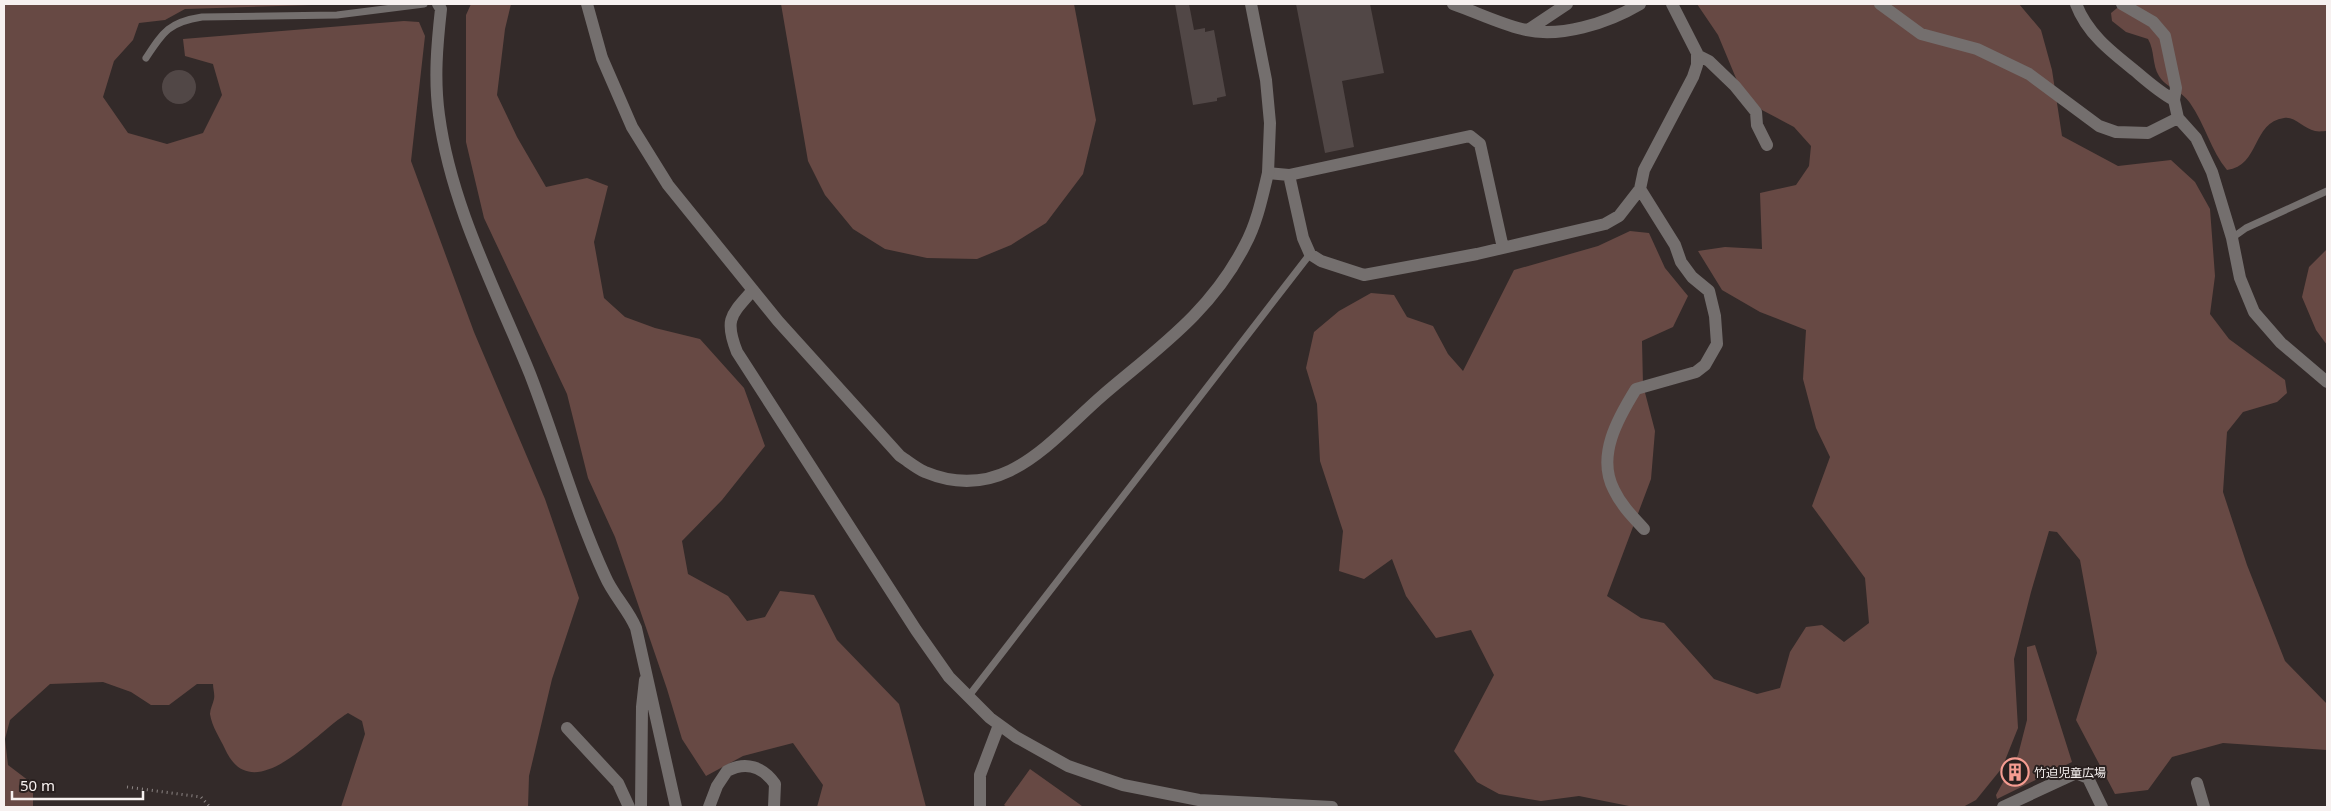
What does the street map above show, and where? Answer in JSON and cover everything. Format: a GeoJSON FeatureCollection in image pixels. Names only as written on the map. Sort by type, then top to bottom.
{"type":"FeatureCollection","features":[{"type":"Feature","properties":{"kind":"street"},"geometry":{"type":"LineString","coordinates":[[438,4],[441,9],[436,63],[439,114],[457,195],[530,375],[566,479],[605,577],[636,628],[676,807]]}},
{"type":"Feature","properties":{"kind":"street"},"geometry":{"type":"LineString","coordinates":[[587,4],[602,58],[632,127],[668,185],[778,321],[900,456],[924,472],[943,478],[965,481],[995,477],[1020,467],[1050,444],[1199,313],[1223,283],[1246,245],[1259,212],[1268,173],[1270,123],[1268,97],[1250,4]]}},
{"type":"Feature","properties":{"kind":"street"},"geometry":{"type":"LineString","coordinates":[[1453,4],[1528,30],[1557,31],[1618,15],[1640,4]]}},
{"type":"Feature","properties":{"kind":"street"},"geometry":{"type":"LineString","coordinates":[[1528,30],[1567,4]]}},
{"type":"Feature","properties":{"kind":"street"},"geometry":{"type":"LineString","coordinates":[[1290,175],[1303,238],[1310,254],[1321,261],[1364,275],[1503,248],[1605,224],[1619,216],[1640,189],[1644,170],[1697,65],[1697,55],[1672,4]]}},
{"type":"Feature","properties":{"kind":"street"},"geometry":{"type":"LineString","coordinates":[[1880,4],[1921,34],[1977,49],[2029,74],[2099,126],[2116,132],[2148,133],[2178,118]]}},
{"type":"Feature","properties":{"kind":"street"},"geometry":{"type":"LineString","coordinates":[[2076,4],[2081,17],[2109,51],[2162,94],[2174,100]]}},
{"type":"Feature","properties":{"kind":"street"},"geometry":{"type":"LineString","coordinates":[[2122,4],[2153,22],[2165,36],[2176,88],[2174,100],[2178,118],[2188,127],[2206,159],[2232,238],[2240,278],[2254,312],[2281,344],[2327,382]]}},
{"type":"Feature","properties":{"kind":"street"},"geometry":{"type":"LineString","coordinates":[[1697,55],[1709,61],[1735,86],[1756,112],[1758,125],[1768,145]]}},
{"type":"Feature","properties":{"kind":"street"},"geometry":{"type":"LineString","coordinates":[[1268,173],[1290,175],[1413,146],[1470,136],[1480,144],[1503,248]]}},
{"type":"Feature","properties":{"kind":"street"},"geometry":{"type":"LineString","coordinates":[[1640,189],[1675,245],[1681,262],[1692,277],[1709,291],[1715,316],[1717,344],[1706,366],[1696,372],[1636,389],[1616,424],[1608,459],[1610,481],[1625,508],[1644,529]]}},
{"type":"Feature","properties":{"kind":"street"},"geometry":{"type":"LineString","coordinates":[[754,290],[734,312],[730,333],[737,352],[916,630],[949,677],[968,698],[1016,737],[1068,766],[1124,785],[1199,800],[1332,807]]}},
{"type":"Feature","properties":{"kind":"street"},"geometry":{"type":"LineString","coordinates":[[641,807],[642,707],[646,670]]}},
{"type":"Feature","properties":{"kind":"street"},"geometry":{"type":"LineString","coordinates":[[980,807],[980,774],[999,725]]}},
{"type":"Feature","properties":{"kind":"street"},"geometry":{"type":"LineString","coordinates":[[567,728],[618,783],[629,807]]}},
{"type":"Feature","properties":{"kind":"street"},"geometry":{"type":"LineString","coordinates":[[710,807],[717,786],[727,771],[747,766],[765,773],[775,784],[774,807]]}},
{"type":"Feature","properties":{"kind":"street"},"geometry":{"type":"LineString","coordinates":[[2003,807],[2076,773],[2088,778],[2102,807]]}},
{"type":"Feature","properties":{"kind":"street"},"geometry":{"type":"LineString","coordinates":[[2198,783],[2204,807]]}},
{"type":"Feature","properties":{"kind":"lane"},"geometry":{"type":"LineString","coordinates":[[146,58],[166,29],[185,20],[202,17],[337,15],[424,4]]}},
{"type":"Feature","properties":{"kind":"lane"},"geometry":{"type":"LineString","coordinates":[[2232,238],[2246,228],[2327,191]]}},
{"type":"Feature","properties":{"kind":"lane"},"geometry":{"type":"LineString","coordinates":[[968,698],[1310,254]]}},
{"type":"Feature","properties":{"kind":"path"},"geometry":{"type":"LineString","coordinates":[[127,787],[201,797],[210,807]]}},
{"type":"Feature","properties":{"kind":"shaded area"},"geometry":{"type":"Polygon","coordinates":[[[4,4],[345,4],[185,9],[165,20],[139,23],[133,40],[114,61],[103,97],[128,133],[167,144],[203,133],[222,95],[213,64],[185,56],[183,39],[404,21],[419,22],[425,36],[411,161],[474,332],[545,499],[579,598],[552,679],[529,776],[528,807],[341,807],[365,734],[362,721],[348,713],[285,761],[268,770],[252,772],[237,766],[214,728],[210,714],[214,697],[213,684],[197,684],[169,705],[151,705],[131,692],[103,682],[50,684],[10,720],[5,739],[8,765],[33,784],[33,807],[4,807],[4,4]]]}},
{"type":"Feature","properties":{"kind":"shaded area"},"geometry":{"type":"Polygon","coordinates":[[[471,4],[511,4],[505,29],[497,95],[517,137],[546,187],[587,178],[608,186],[594,242],[604,298],[625,317],[655,328],[700,339],[744,388],[765,446],[722,500],[682,541],[688,574],[728,596],[747,621],[765,617],[780,591],[814,595],[837,640],[899,704],[926,807],[817,807],[823,785],[793,743],[743,756],[706,776],[682,739],[667,689],[615,537],[588,478],[567,394],[484,218],[466,142],[466,15],[471,4]]]}},
{"type":"Feature","properties":{"kind":"shaded area"},"geometry":{"type":"Polygon","coordinates":[[[781,4],[1074,4],[1096,120],[1083,174],[1046,223],[1011,245],[977,259],[927,258],[885,249],[853,229],[825,195],[808,161],[781,4]]]}},
{"type":"Feature","properties":{"kind":"shaded area"},"geometry":{"type":"Polygon","coordinates":[[[1697,4],[2019,4],[2041,30],[2052,70],[2062,136],[2118,166],[2171,160],[2195,182],[2210,209],[2215,276],[2210,314],[2229,339],[2285,380],[2287,393],[2277,402],[2243,412],[2227,432],[2223,492],[2247,565],[2285,661],[2327,704],[2327,750],[2223,743],[2172,757],[2148,790],[2115,794],[2076,720],[2097,653],[2080,560],[2057,532],[2049,531],[2014,659],[2018,728],[2002,768],[1976,800],[1963,807],[1634,807],[1579,796],[1541,801],[1499,794],[1477,782],[1454,751],[1494,675],[1471,630],[1436,638],[1406,596],[1392,559],[1364,579],[1339,571],[1343,531],[1320,461],[1317,404],[1306,368],[1314,332],[1339,311],[1371,293],[1394,295],[1407,317],[1433,326],[1448,354],[1463,371],[1514,270],[1598,246],[1630,231],[1649,233],[1665,268],[1688,296],[1673,327],[1642,341],[1643,385],[1655,431],[1651,479],[1607,596],[1641,618],[1664,623],[1714,679],[1757,694],[1780,688],[1790,652],[1806,627],[1822,625],[1844,642],[1869,623],[1865,578],[1812,506],[1830,457],[1816,428],[1803,379],[1806,330],[1760,312],[1722,290],[1698,251],[1725,247],[1762,249],[1760,193],[1796,185],[1809,166],[1811,146],[1794,127],[1762,110],[1738,83],[1718,35],[1697,4]]]}},
{"type":"Feature","properties":{"kind":"shaded area"},"geometry":{"type":"Polygon","coordinates":[[[2122,4],[2327,4],[2327,131],[2311,130],[2288,118],[2274,121],[2266,127],[2245,161],[2238,167],[2227,170],[2221,163],[2190,103],[2182,94],[2166,84],[2159,76],[2148,39],[2126,32],[2112,21],[2111,13],[2122,4]]]}},
{"type":"Feature","properties":{"kind":"shaded area"},"geometry":{"type":"Polygon","coordinates":[[[2327,249],[2327,345],[2316,330],[2302,297],[2309,267],[2327,249]]]}},
{"type":"Feature","properties":{"kind":"shaded area"},"geometry":{"type":"Polygon","coordinates":[[[2035,645],[2072,762],[1997,799],[1996,795],[2018,755],[2027,720],[2027,647],[2035,645]]]}},
{"type":"Feature","properties":{"kind":"shaded area"},"geometry":{"type":"Polygon","coordinates":[[[1030,769],[1082,807],[1007,807],[1004,805],[1030,769]]]}},
{"type":"Feature","properties":{"kind":"building"},"geometry":{"type":"Polygon","coordinates":[[[1175,4],[1189,4],[1194,30],[1205,28],[1205,32],[1214,30],[1226,96],[1217,98],[1217,101],[1193,105],[1175,4]]]}},
{"type":"Feature","properties":{"kind":"building"},"geometry":{"type":"Polygon","coordinates":[[[1296,4],[1370,4],[1384,73],[1342,81],[1354,147],[1325,153],[1296,4]]]}},
{"type":"Feature","properties":{"kind":"building"},"geometry":{"type":"Polygon","coordinates":[[[179,70],[186,71],[191,75],[195,80],[195,94],[191,99],[186,103],[179,104],[172,103],[167,99],[163,94],[162,87],[163,80],[167,75],[172,71],[179,70]]]}},
{"type":"Feature","properties":{"kind":"place","name":"竹迫児童広場"},"geometry":{"type":"Point","coordinates":[2015,772]}}]}
